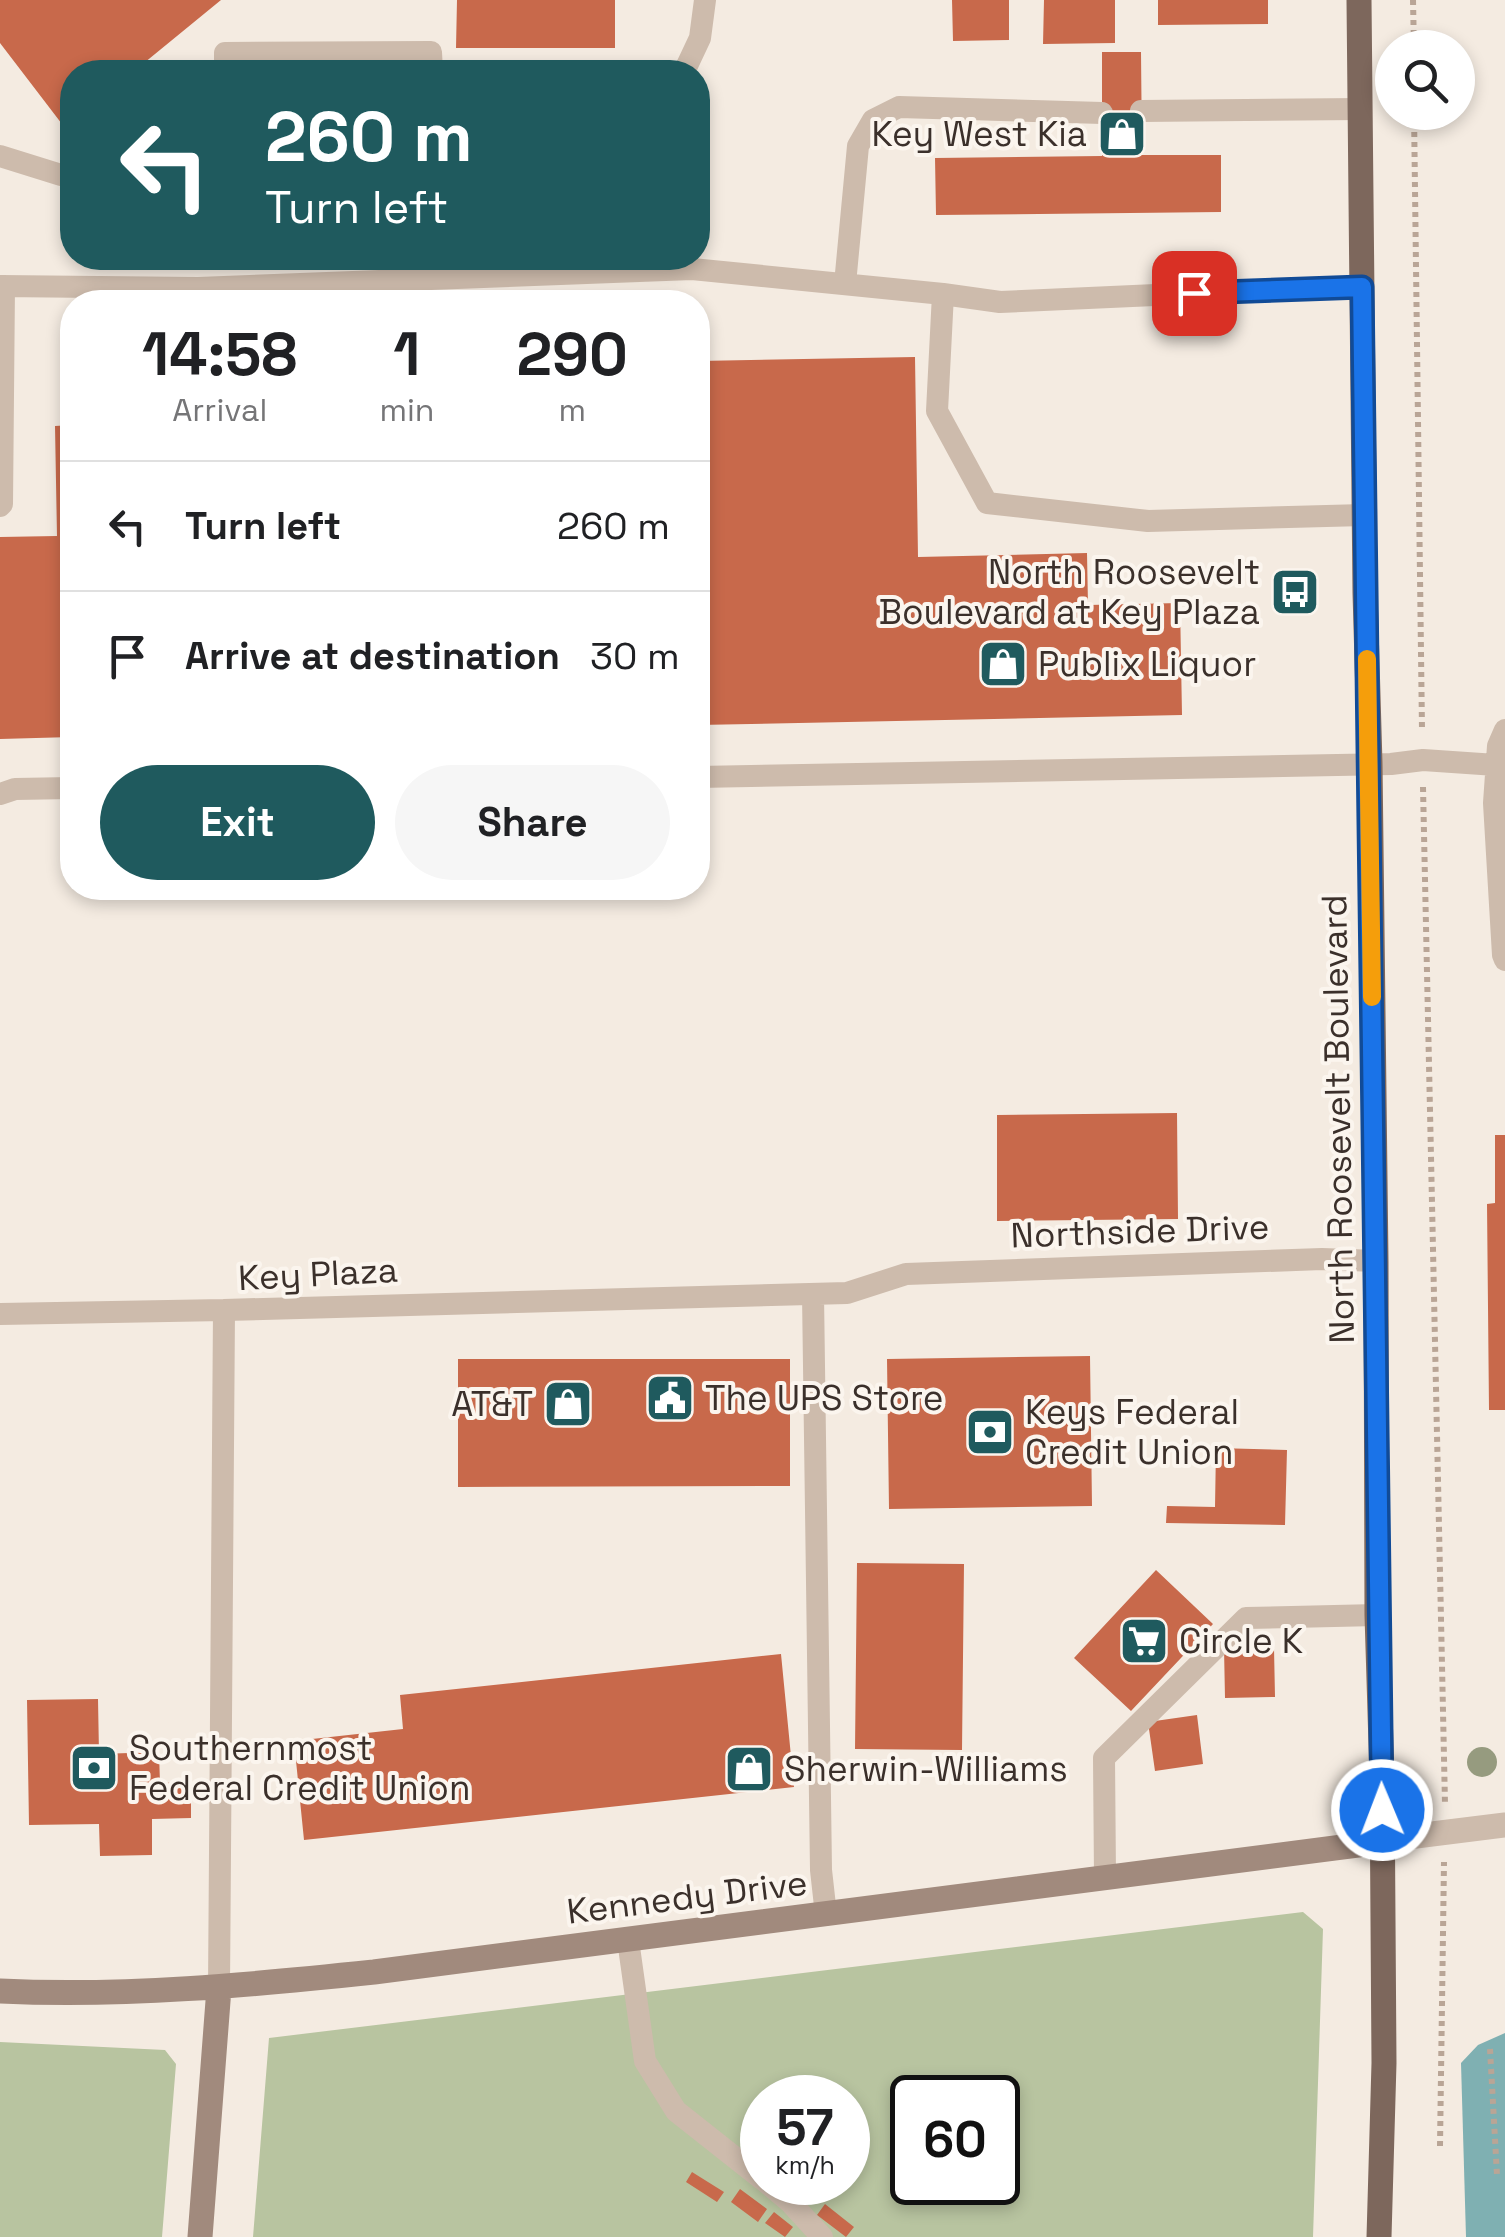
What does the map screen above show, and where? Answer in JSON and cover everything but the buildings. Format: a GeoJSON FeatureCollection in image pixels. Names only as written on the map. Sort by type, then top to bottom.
{"type":"FeatureCollection","features":[{"type":"Feature","properties":{"kind":"main road","name":"North Roosevelt Boulevard"},"geometry":{"type":"LineString","coordinates":[[1359,0],[1384,2063],[1379,2237]]}},
{"type":"Feature","properties":{"kind":"main road","name":"Kennedy Drive"},"geometry":{"type":"LineString","coordinates":[[0,1991],[60,1994],[219,1988],[374,1972],[1382,1842]]}},
{"type":"Feature","properties":{"kind":"main road"},"geometry":{"type":"LineString","coordinates":[[200,2237],[219,1988]]}},
{"type":"Feature","properties":{"kind":"street"},"geometry":{"type":"LineString","coordinates":[[1382,1842],[1505,1825]]}},
{"type":"Feature","properties":{"kind":"lane"},"geometry":{"type":"LineString","coordinates":[[690,60],[700,38],[704,0]]}},
{"type":"Feature","properties":{"kind":"lane"},"geometry":{"type":"LineString","coordinates":[[225,60],[224,53],[431,52],[431,60]]}},
{"type":"Feature","properties":{"kind":"lane"},"geometry":{"type":"LineString","coordinates":[[845,284],[858,146],[873,120],[900,107],[1102,112]]}},
{"type":"Feature","properties":{"kind":"lane"},"geometry":{"type":"LineString","coordinates":[[1141,111],[1361,109]]}},
{"type":"Feature","properties":{"kind":"lane"},"geometry":{"type":"LineString","coordinates":[[0,156],[60,176]]}},
{"type":"Feature","properties":{"kind":"lane"},"geometry":{"type":"LineString","coordinates":[[0,506],[2,286],[198,288],[666,270]]}},
{"type":"Feature","properties":{"kind":"lane"},"geometry":{"type":"LineString","coordinates":[[702,270],[1000,302],[1362,287]]}},
{"type":"Feature","properties":{"kind":"lane"},"geometry":{"type":"LineString","coordinates":[[943,294],[938,411],[986,503],[1148,520],[1364,516]]}},
{"type":"Feature","properties":{"kind":"lane"},"geometry":{"type":"LineString","coordinates":[[1505,730],[1498,746],[1494,804],[1505,960]]}},
{"type":"Feature","properties":{"kind":"lane"},"geometry":{"type":"LineString","coordinates":[[710,777],[1392,764],[1423,760],[1496,765]]}},
{"type":"Feature","properties":{"kind":"lane"},"geometry":{"type":"LineString","coordinates":[[0,794],[16,789],[60,788]]}},
{"type":"Feature","properties":{"kind":"lane","name":"Northside Drive"},"geometry":{"type":"LineString","coordinates":[[906,1274],[1322,1259],[1376,1261]]}},
{"type":"Feature","properties":{"kind":"lane","name":"Key Plaza"},"geometry":{"type":"LineString","coordinates":[[219,1988],[224,1310],[847,1293],[906,1274]]}},
{"type":"Feature","properties":{"kind":"lane"},"geometry":{"type":"LineString","coordinates":[[814,1294],[821,1870],[826,1915]]}},
{"type":"Feature","properties":{"kind":"lane"},"geometry":{"type":"LineString","coordinates":[[0,1314],[224,1310]]}},
{"type":"Feature","properties":{"kind":"lane"},"geometry":{"type":"LineString","coordinates":[[1105,1878],[1104,1758],[1246,1618],[1377,1615]]}},
{"type":"Feature","properties":{"kind":"lane"},"geometry":{"type":"LineString","coordinates":[[628,1940],[645,2061],[676,2111],[740,2162]]}},
{"type":"Feature","properties":{"kind":"lane"},"geometry":{"type":"LineString","coordinates":[[793,2205],[822,2237]]}},
{"type":"Feature","properties":{"kind":"path"},"geometry":{"type":"LineString","coordinates":[[1413,0],[1414,30]]}},
{"type":"Feature","properties":{"kind":"path"},"geometry":{"type":"LineString","coordinates":[[1414,130],[1423,760],[1445,1776]]}},
{"type":"Feature","properties":{"kind":"path"},"geometry":{"type":"LineString","coordinates":[[1440,2146],[1444,1931]]}},
{"type":"Feature","properties":{"kind":"path"},"geometry":{"type":"LineString","coordinates":[[1490,2050],[1497,2175]]}},
{"type":"Feature","properties":{"kind":"green space"},"geometry":{"type":"Polygon","coordinates":[[[1303,1912],[1323,1929],[1313,2237],[253,2237],[269,2038],[1303,1912]]]}},
{"type":"Feature","properties":{"kind":"green space"},"geometry":{"type":"Polygon","coordinates":[[[0,2042],[165,2050],[176,2064],[162,2237],[0,2237],[0,2042]]]}},
{"type":"Feature","properties":{"kind":"water"},"geometry":{"type":"Polygon","coordinates":[[[1505,2033],[1505,2237],[1466,2237],[1461,2063],[1478,2045],[1505,2033]]]}},
{"type":"Feature","properties":{"kind":"slow traffic"},"geometry":{"type":"LineString","coordinates":[[1367,659],[1372,997]]}},
{"type":"Feature","properties":{"kind":"place","name":"Key West Kia"},"geometry":{"type":"Point","coordinates":[1122,134]}},
{"type":"Feature","properties":{"kind":"place","name":"North Roosevelt Boulevard at Key Plaza"},"geometry":{"type":"Point","coordinates":[1295,592]}},
{"type":"Feature","properties":{"kind":"place","name":"Publix Liquor"},"geometry":{"type":"Point","coordinates":[1003,664]}},
{"type":"Feature","properties":{"kind":"place","name":"The UPS Store"},"geometry":{"type":"Point","coordinates":[670,1398]}},
{"type":"Feature","properties":{"kind":"place","name":"AT&T"},"geometry":{"type":"Point","coordinates":[568,1404]}},
{"type":"Feature","properties":{"kind":"place","name":"Keys Federal Credit Union"},"geometry":{"type":"Point","coordinates":[990,1432]}},
{"type":"Feature","properties":{"kind":"place","name":"Circle K"},"geometry":{"type":"Point","coordinates":[1144,1641]}},
{"type":"Feature","properties":{"kind":"place","name":"Southernmost Federal Credit Union"},"geometry":{"type":"Point","coordinates":[94,1768]}},
{"type":"Feature","properties":{"kind":"place","name":"Sherwin-Williams"},"geometry":{"type":"Point","coordinates":[749,1769]}},
{"type":"Feature","properties":{"kind":"route"},"geometry":{"type":"LineString","coordinates":[[1194,293],[1362,287],[1382,1810]]}}]}
